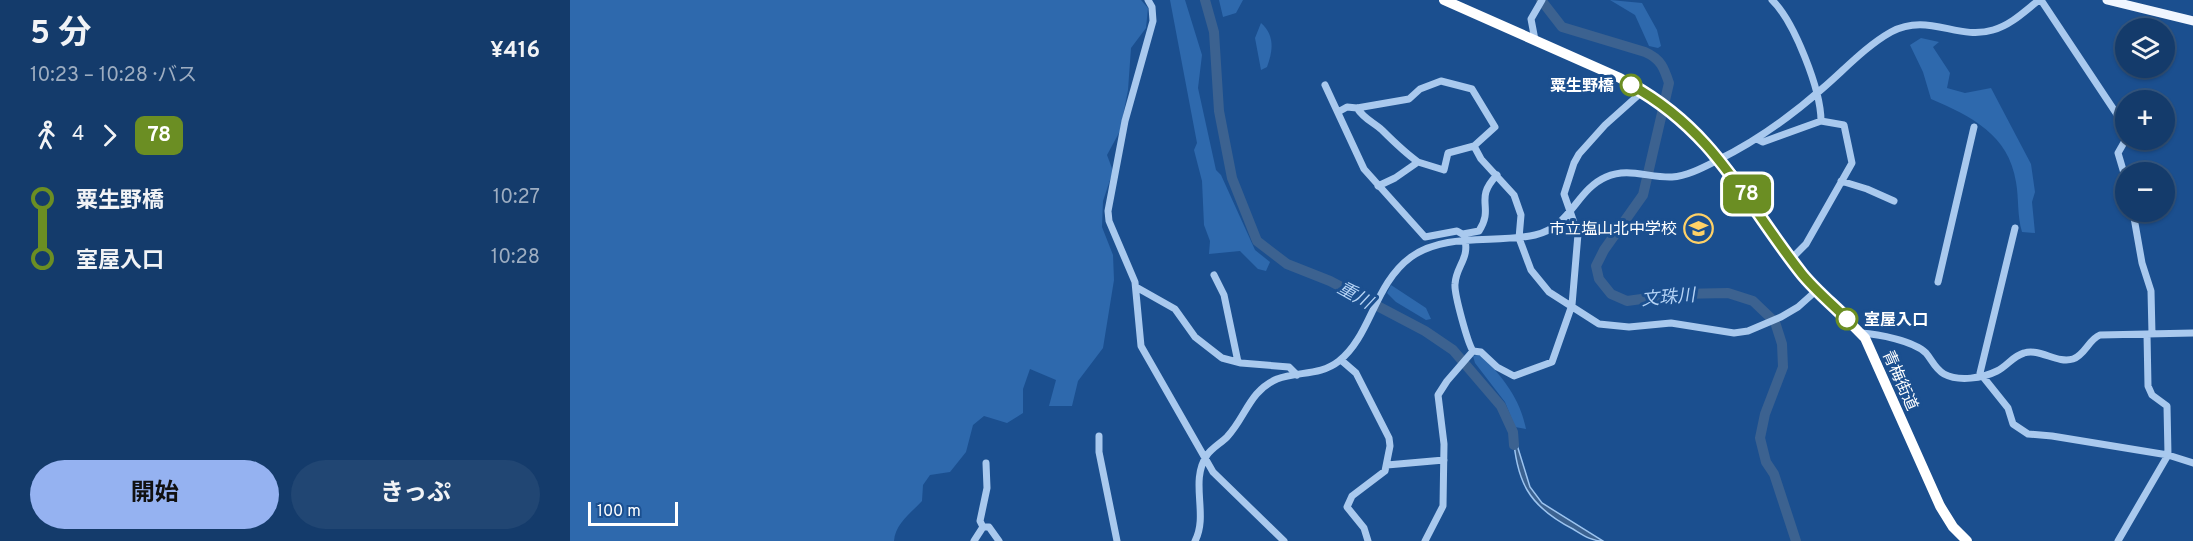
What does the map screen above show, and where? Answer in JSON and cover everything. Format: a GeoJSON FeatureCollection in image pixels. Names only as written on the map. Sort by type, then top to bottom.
{"type":"FeatureCollection","features":[{"type":"Feature","properties":{"kind":"highway","name":"青梅街道"},"geometry":{"type":"LineString","coordinates":[[1444,0],[1648,94],[1674,113],[1720,159],[1791,259],[1817,290],[1861,333],[1878,363],[1940,506],[1953,527],[1967,541]]}},
{"type":"Feature","properties":{"kind":"main road"},"geometry":{"type":"LineString","coordinates":[[2107,0],[2193,21]]}},
{"type":"Feature","properties":{"kind":"street"},"geometry":{"type":"LineString","coordinates":[[1148,0],[1152,7],[1153,21],[1125,121],[1108,211],[1109,221],[1136,287],[1141,346],[1205,459],[1221,482],[1284,541]]}},
{"type":"Feature","properties":{"kind":"street"},"geometry":{"type":"LineString","coordinates":[[1535,40],[1531,19],[1542,0]]}},
{"type":"Feature","properties":{"kind":"street"},"geometry":{"type":"LineString","coordinates":[[1772,0],[1790,20],[1817,93],[1821,121]]}},
{"type":"Feature","properties":{"kind":"street"},"geometry":{"type":"LineString","coordinates":[[1325,85],[1360,164],[1425,237],[1457,231],[1465,238],[1520,238],[1542,233],[1571,213],[1587,191],[1606,177],[1638,172],[1659,176],[1685,175],[1757,139],[1893,31],[1919,24],[1978,33],[1994,30],[2015,20],[2040,0],[2115,112]]}},
{"type":"Feature","properties":{"kind":"street"},"geometry":{"type":"LineString","coordinates":[[1338,111],[1347,107],[1357,108],[1409,99],[1420,89],[1441,81],[1472,89],[1495,127],[1474,146],[1448,153],[1444,170],[1418,162],[1398,148],[1381,129],[1364,119],[1357,108]]}},
{"type":"Feature","properties":{"kind":"street"},"geometry":{"type":"LineString","coordinates":[[1425,541],[1443,506],[1444,460],[1438,395],[1471,353],[1481,352],[1497,367],[1514,376],[1547,366],[1555,358],[1572,305],[1578,234],[1566,201],[1565,187],[1580,154],[1648,94]]}},
{"type":"Feature","properties":{"kind":"street"},"geometry":{"type":"LineString","coordinates":[[1757,139],[1763,142],[1821,121],[1844,124],[1853,159],[1806,244],[1791,259]]}},
{"type":"Feature","properties":{"kind":"street"},"geometry":{"type":"LineString","coordinates":[[1938,282],[1974,127]]}},
{"type":"Feature","properties":{"kind":"street"},"geometry":{"type":"LineString","coordinates":[[1474,146],[1481,159],[1514,195],[1520,208],[1520,238],[1531,270],[1549,292],[1599,324],[1629,327],[1671,323],[1734,333],[1753,329],[1781,316],[1798,307],[1817,290]]}},
{"type":"Feature","properties":{"kind":"street"},"geometry":{"type":"LineString","coordinates":[[1378,186],[1395,178],[1418,162]]}},
{"type":"Feature","properties":{"kind":"street"},"geometry":{"type":"LineString","coordinates":[[1195,541],[1201,521],[1198,479],[1205,459],[1231,433],[1259,390],[1275,380],[1319,372],[1341,360],[1356,340],[1380,293],[1401,265],[1419,252],[1465,238],[1479,231],[1485,222],[1484,193],[1486,187],[1497,176]]}},
{"type":"Feature","properties":{"kind":"street"},"geometry":{"type":"LineString","coordinates":[[1841,182],[1894,201]]}},
{"type":"Feature","properties":{"kind":"street"},"geometry":{"type":"LineString","coordinates":[[2118,541],[2168,455],[2167,406],[2152,395],[2148,386],[2151,291],[2142,263],[2135,222]]}},
{"type":"Feature","properties":{"kind":"street"},"geometry":{"type":"LineString","coordinates":[[2015,228],[1980,373],[2008,408],[2013,424],[2028,435],[2052,436],[2168,455],[2193,464]]}},
{"type":"Feature","properties":{"kind":"street"},"geometry":{"type":"LineString","coordinates":[[1465,238],[1466,258],[1454,286],[1466,341],[1471,353]]}},
{"type":"Feature","properties":{"kind":"street"},"geometry":{"type":"LineString","coordinates":[[1215,275],[1224,295],[1238,362]]}},
{"type":"Feature","properties":{"kind":"street"},"geometry":{"type":"LineString","coordinates":[[1136,287],[1179,312],[1195,337],[1222,358],[1289,368],[1297,375]]}},
{"type":"Feature","properties":{"kind":"street"},"geometry":{"type":"LineString","coordinates":[[1861,333],[1898,340],[1920,349],[1945,374],[1960,378],[1982,376],[1998,370],[2024,353],[2030,352],[2064,360],[2074,358],[2094,337],[2100,335],[2193,333]]}},
{"type":"Feature","properties":{"kind":"street"},"geometry":{"type":"LineString","coordinates":[[1341,360],[1356,373],[1389,438],[1388,465],[1382,474],[1352,496],[1347,507],[1364,528],[1368,541]]}},
{"type":"Feature","properties":{"kind":"street"},"geometry":{"type":"LineString","coordinates":[[1099,436],[1099,452],[1117,541]]}},
{"type":"Feature","properties":{"kind":"street"},"geometry":{"type":"LineString","coordinates":[[1388,465],[1444,460]]}},
{"type":"Feature","properties":{"kind":"street"},"geometry":{"type":"LineString","coordinates":[[983,527],[980,521],[987,488],[986,463]]}},
{"type":"Feature","properties":{"kind":"street"},"geometry":{"type":"LineString","coordinates":[[974,541],[983,527],[989,526],[999,541]]}},
{"type":"Feature","properties":{"kind":"shaded area"},"geometry":{"type":"Polygon","coordinates":[[[570,0],[1141,0],[1148,8],[1146,28],[1131,48],[1128,90],[1120,131],[1107,155],[1113,171],[1103,201],[1102,227],[1113,255],[1114,280],[1103,348],[1078,381],[1072,406],[1049,406],[1056,380],[1030,369],[1023,389],[1023,413],[1007,423],[984,416],[973,425],[966,452],[950,472],[930,475],[923,485],[922,501],[900,524],[894,541],[570,541],[570,0]]]}},
{"type":"Feature","properties":{"kind":"shaded area"},"geometry":{"type":"Polygon","coordinates":[[[1170,0],[1185,0],[1202,55],[1198,88],[1216,170],[1221,175],[1255,250],[1270,262],[1266,271],[1258,269],[1240,251],[1209,254],[1210,241],[1204,225],[1202,181],[1194,150],[1197,143],[1170,0]]]}},
{"type":"Feature","properties":{"kind":"shaded area"},"geometry":{"type":"Polygon","coordinates":[[[1219,0],[1243,0],[1236,13],[1223,17],[1219,0]]]}},
{"type":"Feature","properties":{"kind":"shaded area"},"geometry":{"type":"Polygon","coordinates":[[[1610,0],[1642,3],[1657,30],[1661,46],[1658,48],[1649,46],[1635,15],[1610,0]]]}},
{"type":"Feature","properties":{"kind":"shaded area"},"geometry":{"type":"Polygon","coordinates":[[[1261,23],[1269,33],[1272,43],[1267,67],[1261,70],[1255,38],[1261,23]]]}},
{"type":"Feature","properties":{"kind":"shaded area"},"geometry":{"type":"Polygon","coordinates":[[[1921,38],[1939,42],[1933,47],[1950,73],[1947,88],[1965,93],[1991,88],[2031,164],[2035,192],[2032,202],[2035,233],[2022,232],[2012,166],[1997,140],[1974,120],[1931,99],[1923,72],[1910,45],[1921,38]]]}},
{"type":"Feature","properties":{"kind":"shaded area"},"geometry":{"type":"Polygon","coordinates":[[[1391,285],[1426,308],[1431,319],[1426,320],[1396,302],[1387,293],[1391,285]]]}},
{"type":"Feature","properties":{"kind":"shaded area"},"geometry":{"type":"Polygon","coordinates":[[[1480,354],[1515,397],[1526,429],[1515,427],[1505,402],[1475,363],[1473,356],[1480,354]]]}},
{"type":"Feature","properties":{"kind":"shaded area"},"geometry":{"type":"Polygon","coordinates":[[[1513,432],[1530,487],[1542,503],[1603,541],[1587,537],[1558,520],[1535,501],[1521,478],[1513,432]]]}},
{"type":"Feature","properties":{"kind":"waterway","name":"重川"},"geometry":{"type":"LineString","coordinates":[[1205,0],[1214,32],[1219,111],[1232,178],[1257,241],[1287,264],[1330,281],[1425,331],[1453,350],[1501,406],[1513,432],[1514,445]]}},
{"type":"Feature","properties":{"kind":"waterway","name":"文珠川"},"geometry":{"type":"LineString","coordinates":[[1541,0],[1562,27],[1645,52],[1655,58],[1663,68],[1669,83],[1643,195],[1604,250],[1596,266],[1599,279],[1611,294],[1627,301],[1678,294],[1728,293],[1753,301],[1775,322],[1782,344],[1783,367],[1765,414],[1760,438],[1766,462],[1774,474],[1796,541]]}},
{"type":"Feature","properties":{"kind":"bus line","name":"78"},"geometry":{"type":"LineString","coordinates":[[1631,85],[1674,113],[1708,145],[1772,229],[1800,272],[1847,319]]}},
{"type":"Feature","properties":{"kind":"place","name":"粟生野橋"},"geometry":{"type":"Point","coordinates":[1631,85]}},
{"type":"Feature","properties":{"kind":"place","name":"市立塩山北中学校"},"geometry":{"type":"Point","coordinates":[1698,228]}},
{"type":"Feature","properties":{"kind":"place","name":"室屋入口"},"geometry":{"type":"Point","coordinates":[1847,319]}}]}
